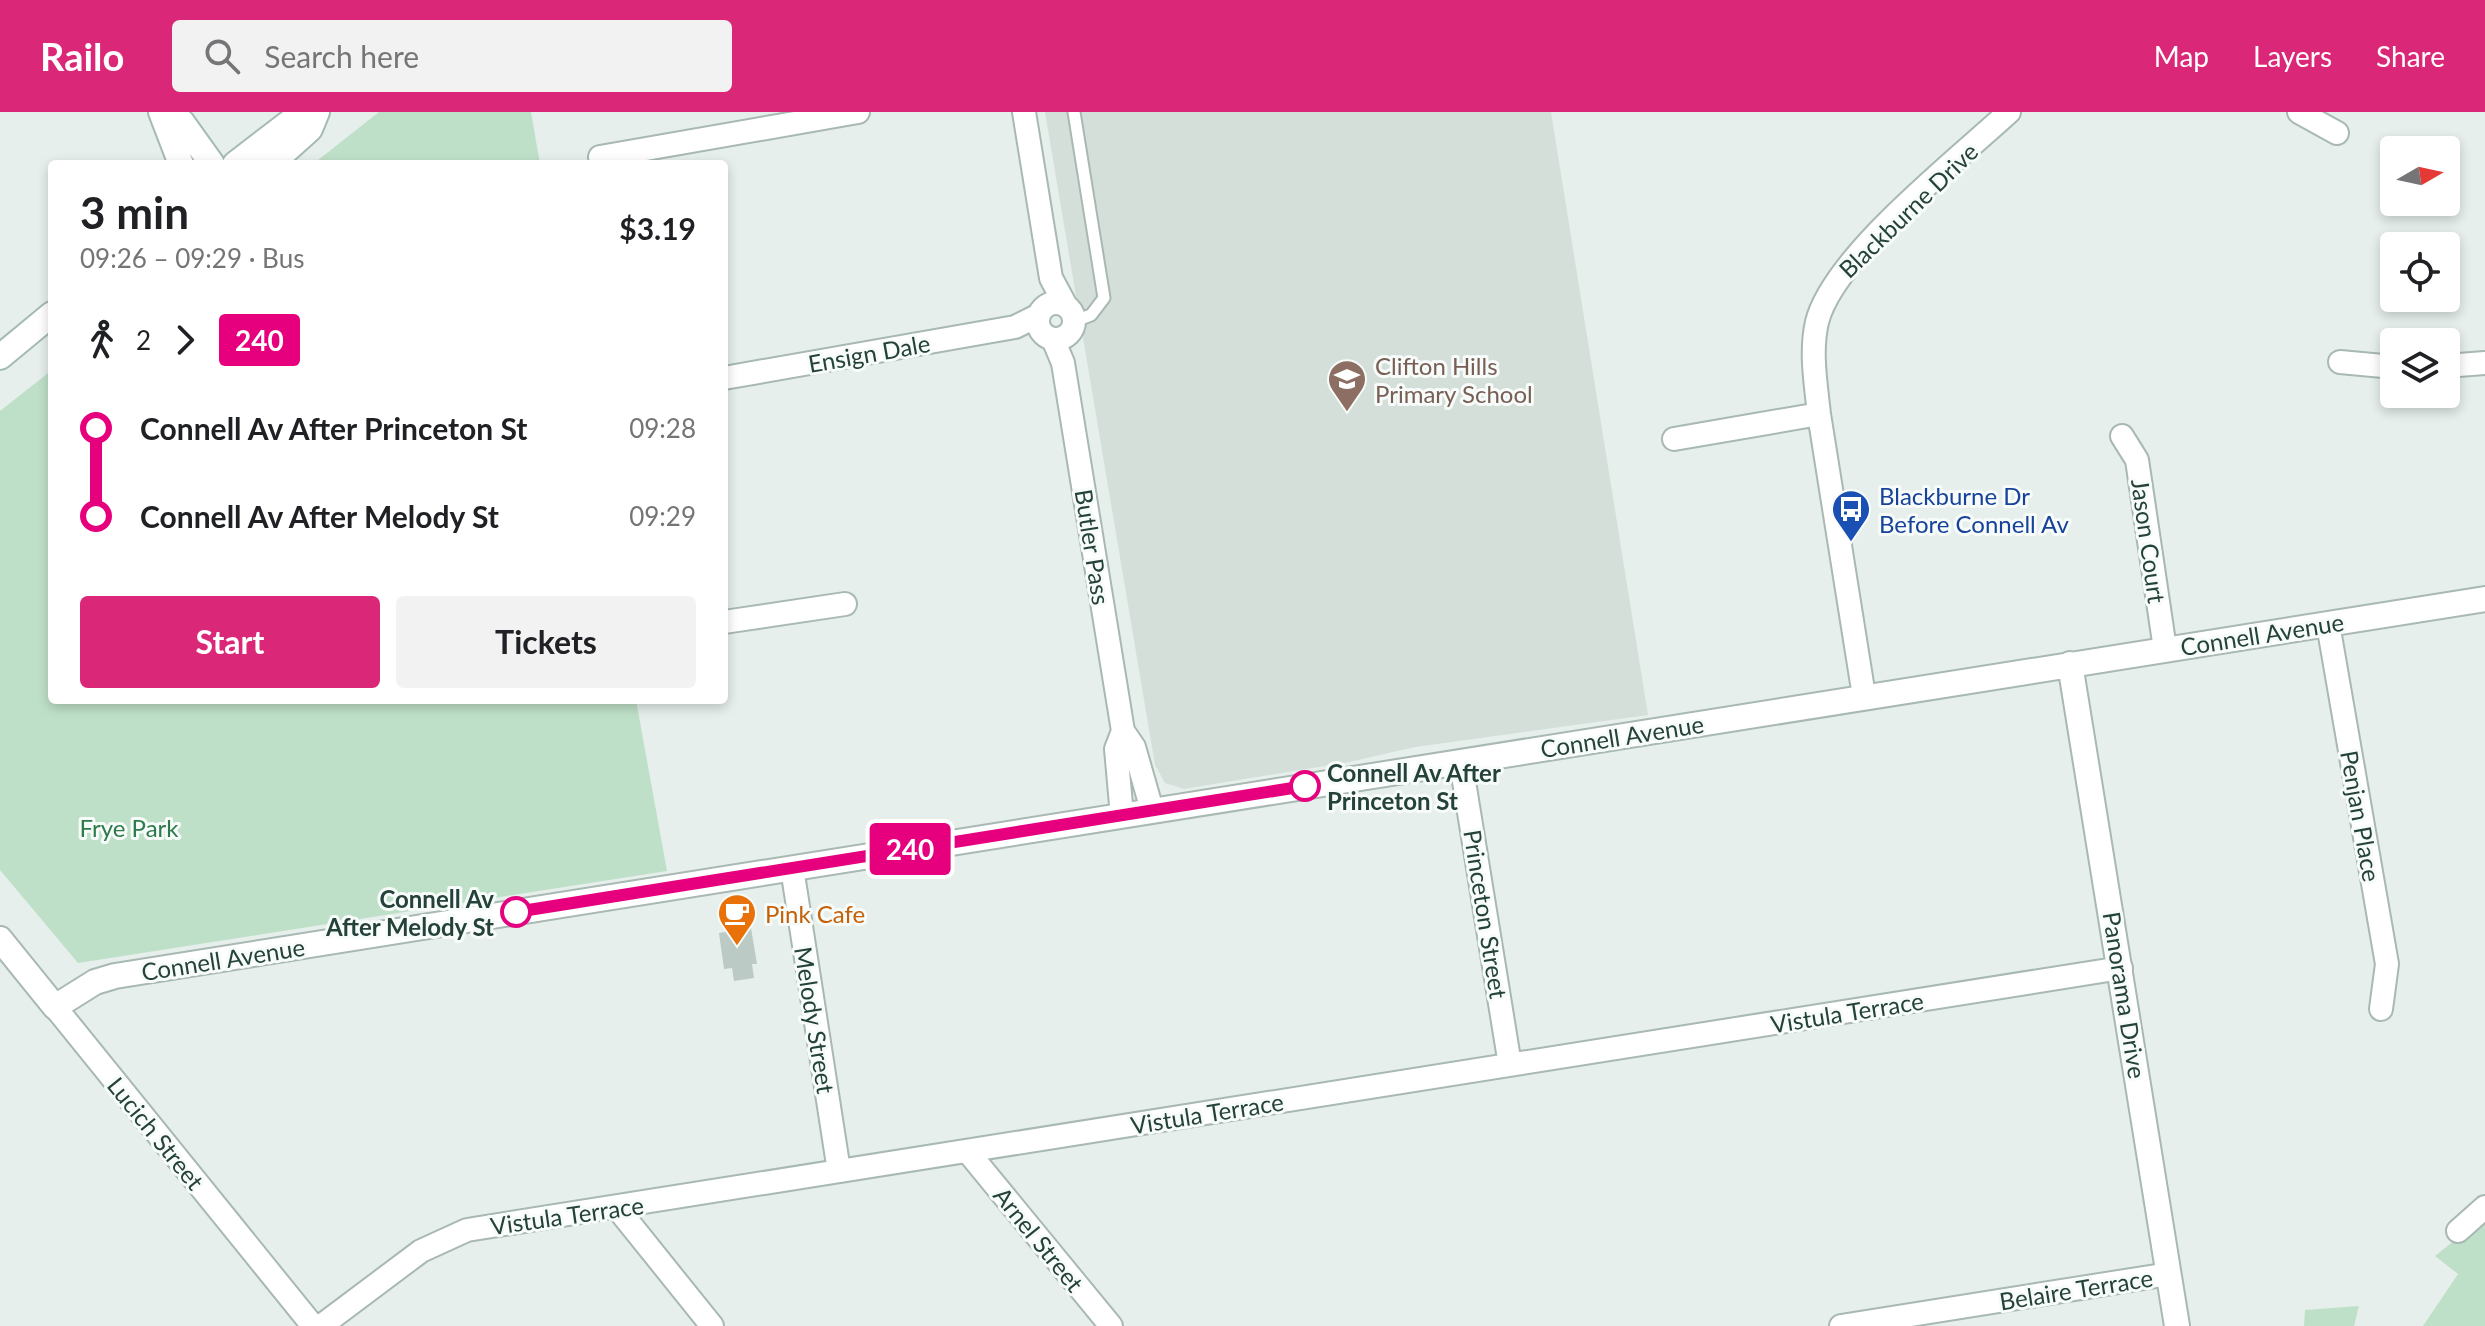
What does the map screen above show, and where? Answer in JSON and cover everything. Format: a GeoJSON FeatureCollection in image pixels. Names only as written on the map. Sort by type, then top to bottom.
{"type":"FeatureCollection","features":[{"type":"Feature","properties":{"kind":"street"},"geometry":{"type":"LineString","coordinates":[[162,112],[180,160]]}},
{"type":"Feature","properties":{"kind":"street"},"geometry":{"type":"LineString","coordinates":[[162,112],[182,122],[209,160]]}},
{"type":"Feature","properties":{"kind":"street"},"geometry":{"type":"LineString","coordinates":[[600,157],[858,112]]}},
{"type":"Feature","properties":{"kind":"street","name":"Butler Pass"},"geometry":{"type":"LineString","coordinates":[[1024,112],[1051,278],[1055,323],[1123,731],[1134,747],[1152,810]]}},
{"type":"Feature","properties":{"kind":"street","name":"Blackburne Drive"},"geometry":{"type":"LineString","coordinates":[[1864,696],[1819,414],[1814,369],[1817,323],[1831,286],[1855,255],[2009,112]]}},
{"type":"Feature","properties":{"kind":"street"},"geometry":{"type":"LineString","coordinates":[[2299,112],[2337,133]]}},
{"type":"Feature","properties":{"kind":"street"},"geometry":{"type":"LineString","coordinates":[[240,160],[299,115],[315,113],[310,129],[275,160]]}},
{"type":"Feature","properties":{"kind":"street"},"geometry":{"type":"LineString","coordinates":[[0,357],[48,317]]}},
{"type":"Feature","properties":{"kind":"street","name":"Ensign Dale"},"geometry":{"type":"LineString","coordinates":[[728,377],[1015,327],[1055,323]]}},
{"type":"Feature","properties":{"kind":"street"},"geometry":{"type":"LineString","coordinates":[[0,374],[48,335]]}},
{"type":"Feature","properties":{"kind":"street"},"geometry":{"type":"LineString","coordinates":[[2340,362],[2380,366]]}},
{"type":"Feature","properties":{"kind":"street"},"geometry":{"type":"LineString","coordinates":[[2460,365],[2485,363]]}},
{"type":"Feature","properties":{"kind":"street"},"geometry":{"type":"LineString","coordinates":[[1674,439],[1819,414]]}},
{"type":"Feature","properties":{"kind":"street","name":"Jason Court"},"geometry":{"type":"LineString","coordinates":[[2122,436],[2137,460],[2165,649]]}},
{"type":"Feature","properties":{"kind":"street","name":"Connell Avenue"},"geometry":{"type":"LineString","coordinates":[[55,1007],[95,982],[115,976],[2485,599]]}},
{"type":"Feature","properties":{"kind":"street"},"geometry":{"type":"LineString","coordinates":[[728,621],[845,604]]}},
{"type":"Feature","properties":{"kind":"street","name":"Penjan Place"},"geometry":{"type":"LineString","coordinates":[[2328,624],[2387,964],[2381,1009]]}},
{"type":"Feature","properties":{"kind":"street","name":"Panorama Drive"},"geometry":{"type":"LineString","coordinates":[[2070,664],[2177,1326]]}},
{"type":"Feature","properties":{"kind":"street","name":"Butler Pass"},"geometry":{"type":"LineString","coordinates":[[1122,816],[1116,749],[1123,731]]}},
{"type":"Feature","properties":{"kind":"street","name":"Princeton Street"},"geometry":{"type":"LineString","coordinates":[[1461,763],[1510,1065]]}},
{"type":"Feature","properties":{"kind":"street","name":"Melody Street"},"geometry":{"type":"LineString","coordinates":[[792,868],[839,1171]]}},
{"type":"Feature","properties":{"kind":"street","name":"Lucich Street"},"geometry":{"type":"LineString","coordinates":[[0,939],[313,1326]]}},
{"type":"Feature","properties":{"kind":"street","name":"Vistula Terrace"},"geometry":{"type":"LineString","coordinates":[[321,1326],[421,1251],[467,1230],[618,1209],[839,1171],[2121,968]]}},
{"type":"Feature","properties":{"kind":"street","name":"Arnel Street"},"geometry":{"type":"LineString","coordinates":[[968,1152],[1111,1326]]}},
{"type":"Feature","properties":{"kind":"street"},"geometry":{"type":"LineString","coordinates":[[2458,1231],[2485,1207]]}},
{"type":"Feature","properties":{"kind":"street"},"geometry":{"type":"LineString","coordinates":[[618,1209],[712,1326]]}},
{"type":"Feature","properties":{"kind":"street","name":"Belaire Terrace"},"geometry":{"type":"LineString","coordinates":[[1841,1326],[2169,1274]]}},
{"type":"Feature","properties":{"kind":"lane"},"geometry":{"type":"LineString","coordinates":[[1055,323],[1091,315],[1104,298],[1074,112]]}},
{"type":"Feature","properties":{"kind":"shaded area","name":"Clifton Hills Primary School"},"geometry":{"type":"Polygon","coordinates":[[[1045,112],[1551,112],[1648,715],[1415,747],[1349,762],[1184,789],[1165,783],[1155,765],[1045,112]]]}},
{"type":"Feature","properties":{"kind":"green space"},"geometry":{"type":"Polygon","coordinates":[[[379,112],[531,112],[539,160],[318,160],[379,112]]]}},
{"type":"Feature","properties":{"kind":"green space","name":"Frye Park"},"geometry":{"type":"Polygon","coordinates":[[[48,373],[48,704],[637,704],[667,871],[78,963],[0,870],[0,411],[48,373]]]}},
{"type":"Feature","properties":{"kind":"green space"},"geometry":{"type":"Polygon","coordinates":[[[2485,1216],[2485,1326],[2423,1326],[2458,1274],[2435,1256],[2485,1216]]]}},
{"type":"Feature","properties":{"kind":"green space"},"geometry":{"type":"Polygon","coordinates":[[[2359,1306],[2354,1326],[2304,1326],[2305,1310],[2359,1306]]]}},
{"type":"Feature","properties":{"kind":"building","name":"Pink Cafe"},"geometry":{"type":"Polygon","coordinates":[[[751,928],[757,964],[752,964],[754,978],[734,981],[732,968],[724,969],[719,933],[751,928]]]}},
{"type":"Feature","properties":{"kind":"bus line","name":"240"},"geometry":{"type":"LineString","coordinates":[[516,912],[1305,786]]}},
{"type":"Feature","properties":{"kind":"place","name":"Clifton Hills Primary School"},"geometry":{"type":"Point","coordinates":[1347,413]}},
{"type":"Feature","properties":{"kind":"place","name":"Blackburne Dr Before Connell Av"},"geometry":{"type":"Point","coordinates":[1851,543]}},
{"type":"Feature","properties":{"kind":"place","name":"Connell Av After Princeton St"},"geometry":{"type":"Point","coordinates":[1305,786]}},
{"type":"Feature","properties":{"kind":"place","name":"Connell Av After Melody St"},"geometry":{"type":"Point","coordinates":[516,912]}},
{"type":"Feature","properties":{"kind":"place","name":"Pink Cafe"},"geometry":{"type":"Point","coordinates":[737,947]}}]}
